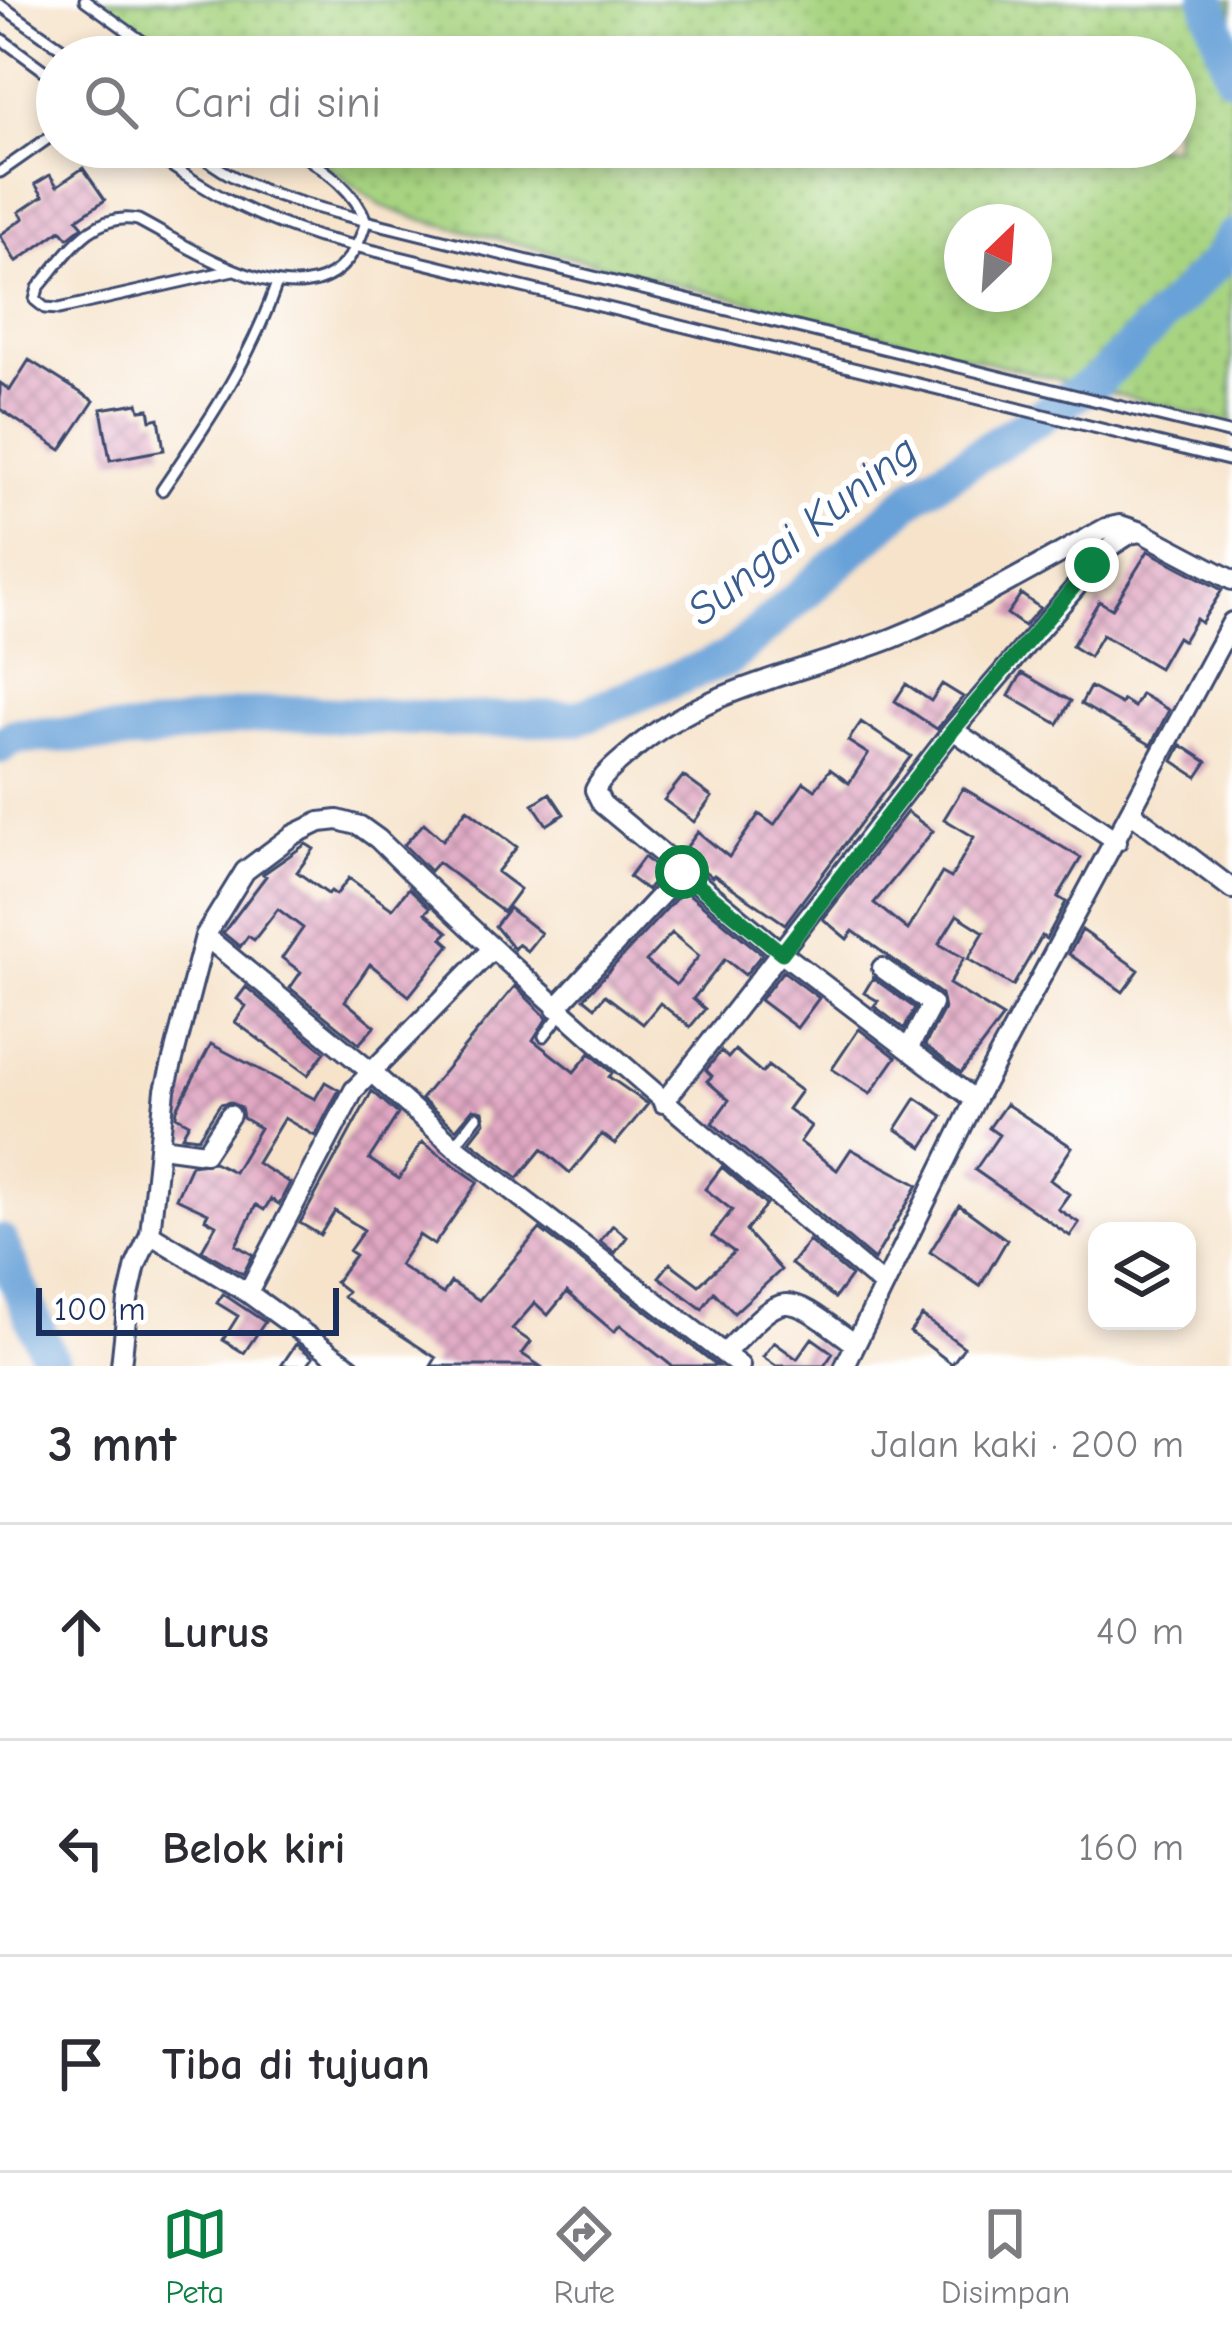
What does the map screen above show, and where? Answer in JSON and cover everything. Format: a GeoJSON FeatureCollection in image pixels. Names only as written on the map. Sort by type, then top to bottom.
{"type":"FeatureCollection","features":[{"type":"Feature","properties":{"kind":"street"},"geometry":{"type":"LineString","coordinates":[[975,1100],[682,872],[602,804],[595,792],[598,782],[655,730],[685,712],[892,638],[1106,528],[1120,525],[1142,532],[1232,580]]}},
{"type":"Feature","properties":{"kind":"street"},"geometry":{"type":"LineString","coordinates":[[663,1103],[953,730],[1111,545],[1142,532]]}},
{"type":"Feature","properties":{"kind":"street"},"geometry":{"type":"LineString","coordinates":[[845,1366],[975,1100],[1232,622]]}},
{"type":"Feature","properties":{"kind":"street"},"geometry":{"type":"LineString","coordinates":[[953,730],[1117,841]]}},
{"type":"Feature","properties":{"kind":"street"},"geometry":{"type":"LineString","coordinates":[[1132,813],[1232,889]]}},
{"type":"Feature","properties":{"kind":"street"},"geometry":{"type":"LineString","coordinates":[[121,1366],[128,1300],[150,1234],[165,1090],[205,936],[245,871],[293,836],[320,822],[338,820],[360,826],[378,839],[491,950],[663,1103],[883,1285]]}},
{"type":"Feature","properties":{"kind":"street"},"geometry":{"type":"LineString","coordinates":[[559,1010],[682,872]]}},
{"type":"Feature","properties":{"kind":"street"},"geometry":{"type":"LineString","coordinates":[[205,936],[454,1146],[732,1360],[769,1306],[789,1302],[807,1308],[855,1344]]}},
{"type":"Feature","properties":{"kind":"street"},"geometry":{"type":"LineString","coordinates":[[248,1293],[344,1108],[370,1071],[491,950]]}},
{"type":"Feature","properties":{"kind":"street"},"geometry":{"type":"LineString","coordinates":[[883,968],[932,1004],[908,1049]]}},
{"type":"Feature","properties":{"kind":"street"},"geometry":{"type":"LineString","coordinates":[[161,1147],[205,1153],[230,1114]]}},
{"type":"Feature","properties":{"kind":"street"},"geometry":{"type":"LineString","coordinates":[[150,1234],[248,1293],[349,1366]]}},
{"type":"Feature","properties":{"kind":"lane"},"geometry":{"type":"LineString","coordinates":[[85,0],[135,36]]}},
{"type":"Feature","properties":{"kind":"lane"},"geometry":{"type":"LineString","coordinates":[[0,4],[45,36]]}},
{"type":"Feature","properties":{"kind":"lane"},"geometry":{"type":"LineString","coordinates":[[0,38],[36,65]]}},
{"type":"Feature","properties":{"kind":"lane"},"geometry":{"type":"LineString","coordinates":[[0,172],[36,147]]}},
{"type":"Feature","properties":{"kind":"lane"},"geometry":{"type":"LineString","coordinates":[[173,168],[254,216],[1232,461]]}},
{"type":"Feature","properties":{"kind":"lane"},"geometry":{"type":"LineString","coordinates":[[222,168],[268,191],[366,221],[1232,434]]}},
{"type":"Feature","properties":{"kind":"lane"},"geometry":{"type":"LineString","coordinates":[[233,270],[59,309],[45,308],[34,300],[50,274],[87,233],[107,219],[138,220],[233,270],[278,284],[327,279],[349,262],[366,221],[342,184],[320,168]]}},
{"type":"Feature","properties":{"kind":"lane"},"geometry":{"type":"LineString","coordinates":[[162,490],[230,390],[258,337],[278,284]]}},
{"type":"Feature","properties":{"kind":"lane"},"geometry":{"type":"LineString","coordinates":[[544,1036],[559,1010]]}},
{"type":"Feature","properties":{"kind":"lane"},"geometry":{"type":"LineString","coordinates":[[454,1146],[477,1117]]}},
{"type":"Feature","properties":{"kind":"green space"},"geometry":{"type":"Polygon","coordinates":[[[97,0],[1232,0],[1232,423],[382,206],[329,168],[1196,168],[1196,36],[146,36],[97,0]]]}},
{"type":"Feature","properties":{"kind":"building"},"geometry":{"type":"Polygon","coordinates":[[[83,168],[105,200],[77,219],[83,226],[68,238],[61,230],[16,262],[0,235],[24,218],[19,212],[43,196],[35,184],[50,175],[57,186],[83,168]]]}},
{"type":"Feature","properties":{"kind":"building"},"geometry":{"type":"Polygon","coordinates":[[[29,360],[94,401],[61,450],[0,409],[0,383],[10,390],[29,360]]]}},
{"type":"Feature","properties":{"kind":"building"},"geometry":{"type":"Polygon","coordinates":[[[138,403],[140,410],[149,409],[151,420],[159,418],[164,450],[110,460],[101,409],[138,403]]]}},
{"type":"Feature","properties":{"kind":"building"},"geometry":{"type":"Polygon","coordinates":[[[1148,551],[1222,590],[1201,623],[1196,619],[1183,641],[1177,637],[1159,668],[1102,635],[1089,657],[1072,646],[1099,601],[1112,609],[1148,551]]]}},
{"type":"Feature","properties":{"kind":"building"},"geometry":{"type":"Polygon","coordinates":[[[1021,594],[1040,608],[1024,626],[1007,614],[1021,594]]]}},
{"type":"Feature","properties":{"kind":"building"},"geometry":{"type":"Polygon","coordinates":[[[1022,673],[1071,701],[1058,724],[1009,696],[1022,673]]]}},
{"type":"Feature","properties":{"kind":"building"},"geometry":{"type":"Polygon","coordinates":[[[906,684],[931,701],[942,684],[963,697],[937,729],[895,701],[906,684]]]}},
{"type":"Feature","properties":{"kind":"building"},"geometry":{"type":"Polygon","coordinates":[[[1090,687],[1121,704],[1123,700],[1134,707],[1141,694],[1169,710],[1151,745],[1081,704],[1090,687]]]}},
{"type":"Feature","properties":{"kind":"building"},"geometry":{"type":"Polygon","coordinates":[[[861,722],[911,756],[785,924],[682,853],[698,832],[729,857],[759,814],[774,825],[804,782],[815,790],[830,769],[849,783],[868,754],[848,741],[861,722]]]}},
{"type":"Feature","properties":{"kind":"building"},"geometry":{"type":"Polygon","coordinates":[[[1181,745],[1207,762],[1197,777],[1173,761],[1181,745]]]}},
{"type":"Feature","properties":{"kind":"building"},"geometry":{"type":"Polygon","coordinates":[[[683,776],[712,797],[694,822],[664,800],[683,776]]]}},
{"type":"Feature","properties":{"kind":"building"},"geometry":{"type":"Polygon","coordinates":[[[963,788],[1081,858],[1058,897],[1066,902],[1013,986],[968,959],[984,932],[957,915],[939,944],[964,958],[949,984],[1003,1017],[961,1073],[925,1045],[944,1009],[941,994],[853,931],[847,939],[823,919],[907,812],[933,831],[874,903],[908,930],[942,873],[951,878],[974,837],[944,819],[963,788]]]}},
{"type":"Feature","properties":{"kind":"building"},"geometry":{"type":"Polygon","coordinates":[[[550,793],[564,814],[547,825],[533,804],[550,793]]]}},
{"type":"Feature","properties":{"kind":"building"},"geometry":{"type":"Polygon","coordinates":[[[467,809],[517,847],[497,872],[520,889],[503,912],[438,862],[430,871],[404,845],[424,823],[443,840],[467,809]]]}},
{"type":"Feature","properties":{"kind":"building"},"geometry":{"type":"Polygon","coordinates":[[[306,844],[314,849],[297,872],[328,894],[336,895],[349,878],[392,909],[409,888],[430,908],[425,913],[448,932],[442,938],[450,945],[409,996],[370,964],[345,1001],[375,1026],[359,1044],[290,988],[301,972],[282,958],[303,928],[278,909],[254,940],[248,936],[240,947],[223,933],[266,876],[263,874],[306,844]]]}},
{"type":"Feature","properties":{"kind":"building"},"geometry":{"type":"Polygon","coordinates":[[[644,857],[663,872],[647,890],[629,877],[644,857]]]}},
{"type":"Feature","properties":{"kind":"building"},"geometry":{"type":"Polygon","coordinates":[[[684,890],[762,954],[745,975],[725,959],[693,999],[705,1009],[690,1027],[660,1003],[643,1024],[605,995],[595,1007],[584,998],[684,890]],[[672,933],[646,961],[676,985],[699,956],[672,933]]]}},
{"type":"Feature","properties":{"kind":"building"},"geometry":{"type":"Polygon","coordinates":[[[509,908],[541,933],[527,951],[518,944],[514,949],[495,926],[509,908]]]}},
{"type":"Feature","properties":{"kind":"building"},"geometry":{"type":"Polygon","coordinates":[[[1082,930],[1139,970],[1123,992],[1069,954],[1082,930]]]}},
{"type":"Feature","properties":{"kind":"building"},"geometry":{"type":"Polygon","coordinates":[[[783,971],[819,998],[797,1028],[760,1000],[783,971]]]}},
{"type":"Feature","properties":{"kind":"building"},"geometry":{"type":"Polygon","coordinates":[[[873,978],[915,1008],[904,1029],[864,993],[873,978]]]}},
{"type":"Feature","properties":{"kind":"building"},"geometry":{"type":"Polygon","coordinates":[[[515,986],[547,1018],[533,1040],[574,1072],[590,1053],[612,1073],[609,1077],[648,1104],[615,1144],[602,1134],[570,1173],[542,1149],[518,1178],[470,1141],[485,1122],[483,1111],[473,1109],[456,1129],[421,1099],[515,986]]]}},
{"type":"Feature","properties":{"kind":"building"},"geometry":{"type":"Polygon","coordinates":[[[246,987],[325,1052],[308,1075],[235,1022],[246,1006],[237,999],[246,987]]]}},
{"type":"Feature","properties":{"kind":"building"},"geometry":{"type":"Polygon","coordinates":[[[859,1029],[896,1057],[870,1094],[832,1069],[859,1029]]]}},
{"type":"Feature","properties":{"kind":"building"},"geometry":{"type":"Polygon","coordinates":[[[211,1044],[315,1099],[325,1082],[339,1090],[315,1136],[284,1118],[257,1163],[290,1183],[279,1204],[271,1199],[264,1210],[256,1205],[236,1245],[253,1255],[243,1274],[202,1250],[216,1225],[205,1219],[208,1213],[176,1198],[191,1165],[214,1162],[234,1172],[260,1128],[230,1102],[220,1104],[198,1138],[182,1136],[189,1123],[176,1116],[177,1109],[211,1044]]]}},
{"type":"Feature","properties":{"kind":"building"},"geometry":{"type":"Polygon","coordinates":[[[735,1050],[762,1073],[768,1066],[801,1091],[788,1109],[811,1126],[800,1142],[837,1170],[851,1149],[918,1185],[874,1260],[712,1123],[729,1100],[707,1081],[712,1076],[706,1070],[721,1051],[728,1058],[735,1050]]]}},
{"type":"Feature","properties":{"kind":"building"},"geometry":{"type":"Polygon","coordinates":[[[372,1091],[398,1114],[369,1159],[399,1179],[422,1142],[478,1182],[434,1245],[419,1235],[399,1265],[443,1294],[451,1282],[479,1300],[540,1229],[718,1366],[672,1366],[620,1325],[614,1332],[567,1292],[548,1315],[535,1303],[512,1329],[531,1342],[522,1354],[540,1366],[431,1366],[436,1358],[343,1297],[347,1291],[335,1282],[355,1255],[349,1251],[364,1230],[335,1211],[320,1235],[300,1223],[372,1091]]]}},
{"type":"Feature","properties":{"kind":"building"},"geometry":{"type":"Polygon","coordinates":[[[916,1098],[943,1116],[923,1147],[896,1129],[916,1098]]]}},
{"type":"Feature","properties":{"kind":"building"},"geometry":{"type":"Polygon","coordinates":[[[1006,1104],[1072,1147],[1050,1180],[1069,1194],[1058,1209],[1079,1223],[1070,1236],[975,1170],[999,1135],[989,1128],[1006,1104]]]}},
{"type":"Feature","properties":{"kind":"building"},"geometry":{"type":"Polygon","coordinates":[[[722,1167],[766,1205],[746,1231],[781,1270],[734,1313],[714,1292],[702,1309],[659,1277],[670,1263],[699,1285],[734,1252],[712,1236],[732,1210],[705,1189],[722,1167]]]}},
{"type":"Feature","properties":{"kind":"building"},"geometry":{"type":"Polygon","coordinates":[[[959,1205],[1007,1240],[980,1286],[930,1252],[959,1205]]]}},
{"type":"Feature","properties":{"kind":"building"},"geometry":{"type":"Polygon","coordinates":[[[613,1225],[627,1237],[615,1253],[600,1241],[613,1225]]]}},
{"type":"Feature","properties":{"kind":"building"},"geometry":{"type":"Polygon","coordinates":[[[809,1241],[851,1276],[835,1298],[791,1264],[809,1241]]]}},
{"type":"Feature","properties":{"kind":"building"},"geometry":{"type":"Polygon","coordinates":[[[223,1294],[265,1322],[244,1353],[223,1340],[238,1316],[217,1303],[223,1294]]]}},
{"type":"Feature","properties":{"kind":"building"},"geometry":{"type":"Polygon","coordinates":[[[922,1316],[964,1347],[952,1364],[910,1332],[922,1316]]]}},
{"type":"Feature","properties":{"kind":"building"},"geometry":{"type":"Polygon","coordinates":[[[812,1338],[833,1353],[824,1366],[776,1366],[763,1357],[774,1342],[797,1359],[812,1338]]]}},
{"type":"Feature","properties":{"kind":"building"},"geometry":{"type":"Polygon","coordinates":[[[296,1344],[313,1357],[306,1366],[281,1366],[296,1344]]]}},
{"type":"Feature","properties":{"kind":"waterway","name":"Sungai Kuning"},"geometry":{"type":"LineString","coordinates":[[1208,0],[1232,75]]}},
{"type":"Feature","properties":{"kind":"waterway","name":"Sungai Kuning"},"geometry":{"type":"LineString","coordinates":[[0,746],[15,736],[143,733],[294,713],[465,720],[577,718],[729,658],[919,492],[1097,381],[1218,261],[1232,238]]}},
{"type":"Feature","properties":{"kind":"waterway","name":"Sungai Kuning"},"geometry":{"type":"LineString","coordinates":[[0,1242],[53,1366]]}},
{"type":"Feature","properties":{"kind":"route"},"geometry":{"type":"LineString","coordinates":[[682,872],[782,953],[953,730],[1092,565]]}}]}
